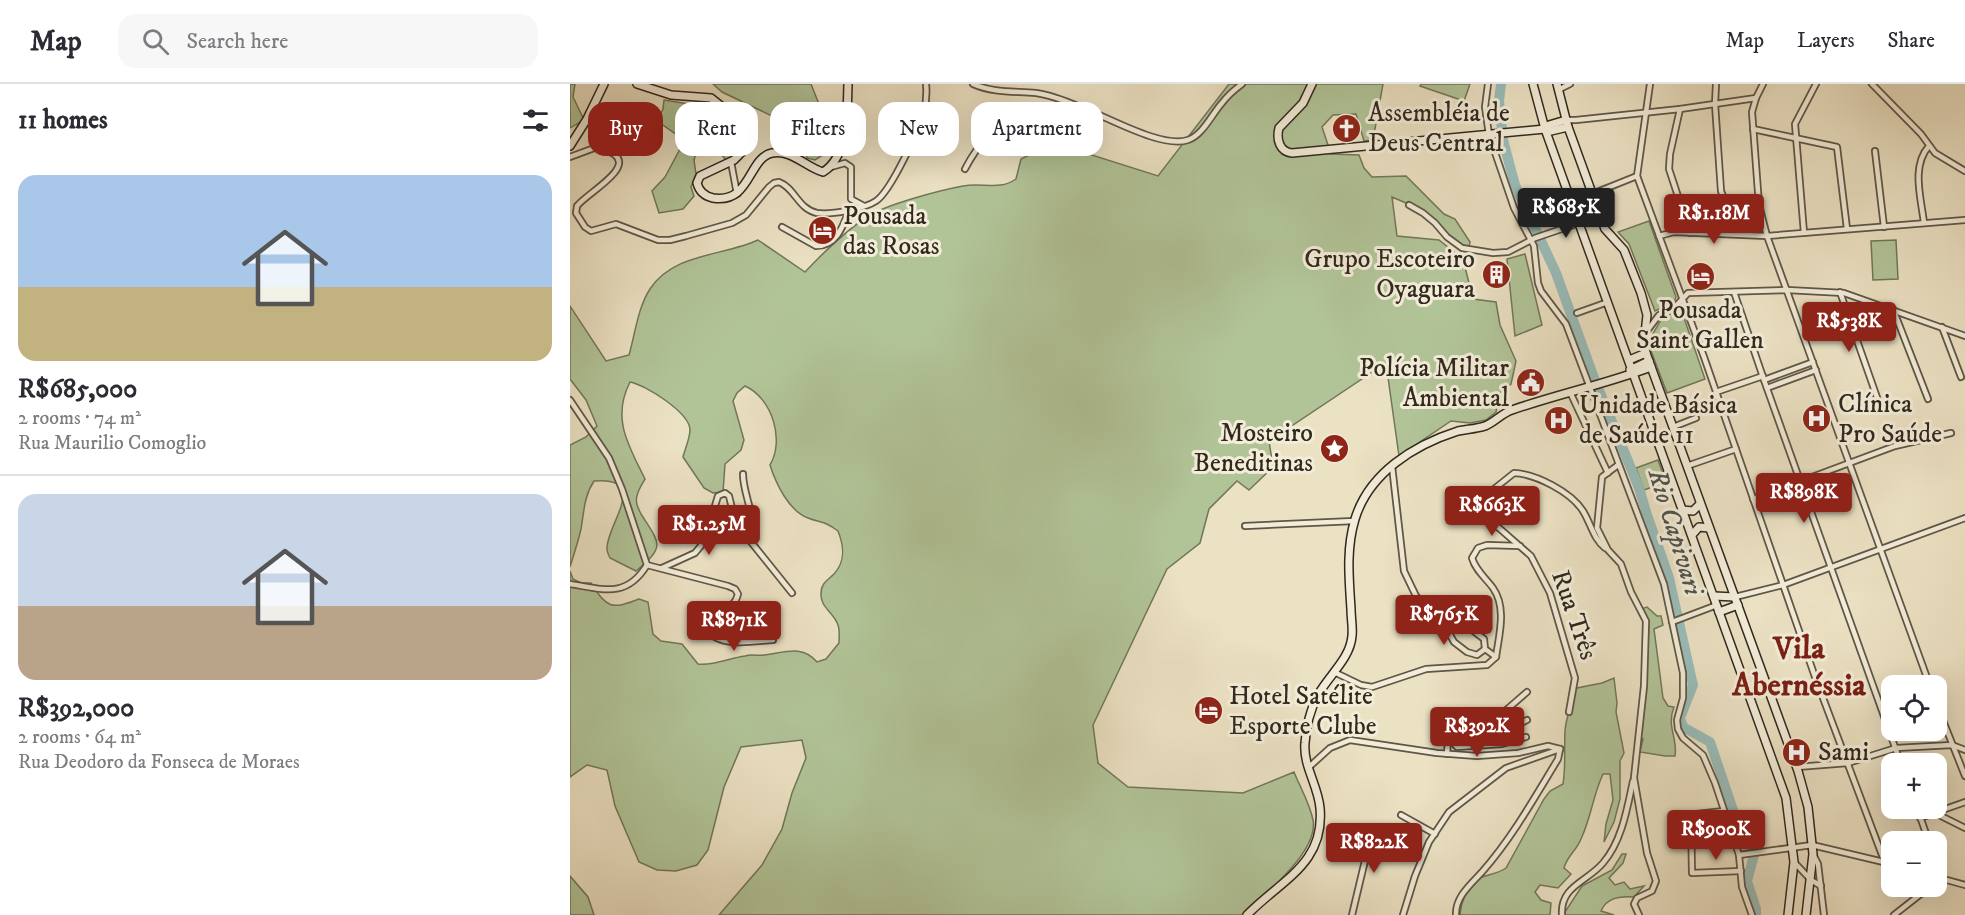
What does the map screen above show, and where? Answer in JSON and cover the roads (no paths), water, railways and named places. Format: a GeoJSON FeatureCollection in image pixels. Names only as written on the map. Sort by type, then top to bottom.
{"type":"FeatureCollection","features":[{"type":"Feature","properties":{"kind":"main road"},"geometry":{"type":"LineString","coordinates":[[570,146],[587,119],[604,84]]}},
{"type":"Feature","properties":{"kind":"main road"},"geometry":{"type":"LineString","coordinates":[[637,84],[670,95],[711,98],[722,105],[745,142],[744,150],[731,162],[700,176],[697,183],[698,189],[708,197],[729,198],[737,194],[766,155],[774,152],[788,154],[823,171],[831,167],[841,148],[848,84]]}},
{"type":"Feature","properties":{"kind":"main road"},"geometry":{"type":"LineString","coordinates":[[1312,84],[1303,103],[1279,129],[1281,149],[1284,152],[1370,147],[1545,129],[1551,131],[1567,123]]}},
{"type":"Feature","properties":{"kind":"main road"},"geometry":{"type":"LineString","coordinates":[[1533,84],[1545,129],[1580,222],[1630,369],[1786,798],[1794,862],[1788,915]]}},
{"type":"Feature","properties":{"kind":"main road"},"geometry":{"type":"LineString","coordinates":[[1558,87],[1567,123],[1605,229],[1624,250],[1641,292],[1647,315],[1646,352],[1797,767],[1808,807],[1813,854],[1806,915]]}},
{"type":"Feature","properties":{"kind":"main road"},"geometry":{"type":"LineString","coordinates":[[1630,369],[1646,352]]}},
{"type":"Feature","properties":{"kind":"main road"},"geometry":{"type":"LineString","coordinates":[[1247,915],[1302,866],[1313,852],[1319,838],[1320,807],[1305,762],[1305,741],[1310,714],[1318,695],[1346,656],[1352,637],[1348,558],[1354,521],[1368,489],[1406,455],[1450,434],[1484,426],[1512,410],[1602,383],[1630,369],[1650,364]]}},
{"type":"Feature","properties":{"kind":"main road"},"geometry":{"type":"LineString","coordinates":[[1682,510],[1693,511],[1700,504]]}},
{"type":"Feature","properties":{"kind":"main road"},"geometry":{"type":"LineString","coordinates":[[1692,535],[1699,527],[1709,528]]}},
{"type":"Feature","properties":{"kind":"main road"},"geometry":{"type":"LineString","coordinates":[[1714,596],[1735,597]]}},
{"type":"Feature","properties":{"kind":"main road"},"geometry":{"type":"LineString","coordinates":[[1718,609],[1738,605]]}},
{"type":"Feature","properties":{"kind":"street"},"geometry":{"type":"LineString","coordinates":[[570,157],[597,147],[610,152],[618,158],[620,163],[616,172],[577,206],[576,213],[585,227],[591,231],[616,224],[658,240],[686,236],[732,223],[746,215],[769,187],[779,182],[789,188],[804,207],[814,212],[837,213],[874,203],[892,181],[924,112],[926,84]]}},
{"type":"Feature","properties":{"kind":"street"},"geometry":{"type":"LineString","coordinates":[[973,84],[992,90],[1046,95],[1065,102]]}},
{"type":"Feature","properties":{"kind":"street"},"geometry":{"type":"LineString","coordinates":[[1103,117],[1136,132],[1164,139],[1185,141],[1199,133],[1221,103],[1242,84]]}},
{"type":"Feature","properties":{"kind":"street"},"geometry":{"type":"LineString","coordinates":[[1488,84],[1485,107],[1514,208],[1533,239],[1538,283],[1541,291],[1566,324],[1664,584],[1683,673],[1683,698],[1677,720],[1678,729],[1683,738],[1703,755],[1740,854],[1742,887],[1752,915]]}},
{"type":"Feature","properties":{"kind":"street"},"geometry":{"type":"LineString","coordinates":[[1558,87],[1570,84]]}},
{"type":"Feature","properties":{"kind":"street"},"geometry":{"type":"LineString","coordinates":[[1650,84],[1637,176],[1783,585],[1881,846]]}},
{"type":"Feature","properties":{"kind":"street"},"geometry":{"type":"LineString","coordinates":[[1716,84],[1714,104],[1721,191],[1728,209]]}},
{"type":"Feature","properties":{"kind":"street"},"geometry":{"type":"LineString","coordinates":[[1763,84],[1752,112],[1759,205],[1767,236],[1926,675]]}},
{"type":"Feature","properties":{"kind":"street"},"geometry":{"type":"LineString","coordinates":[[1804,233],[1795,124],[1816,84]]}},
{"type":"Feature","properties":{"kind":"street"},"geometry":{"type":"LineString","coordinates":[[1872,84],[1921,134],[1935,153],[1963,168]]}},
{"type":"Feature","properties":{"kind":"street"},"geometry":{"type":"LineString","coordinates":[[1567,123],[1756,98]]}},
{"type":"Feature","properties":{"kind":"street"},"geometry":{"type":"LineString","coordinates":[[1680,109],[1669,169],[1690,233]]}},
{"type":"Feature","properties":{"kind":"street"},"geometry":{"type":"LineString","coordinates":[[1753,129],[1837,147],[1847,230]]}},
{"type":"Feature","properties":{"kind":"street"},"geometry":{"type":"LineString","coordinates":[[1923,224],[1918,171],[1922,154],[1929,146]]}},
{"type":"Feature","properties":{"kind":"street"},"geometry":{"type":"LineString","coordinates":[[1875,151],[1884,227]]}},
{"type":"Feature","properties":{"kind":"street"},"geometry":{"type":"LineString","coordinates":[[965,169],[972,156]]}},
{"type":"Feature","properties":{"kind":"street"},"geometry":{"type":"LineString","coordinates":[[731,162],[737,194]]}},
{"type":"Feature","properties":{"kind":"street"},"geometry":{"type":"LineString","coordinates":[[831,167],[845,164],[851,167],[851,199],[864,206]]}},
{"type":"Feature","properties":{"kind":"street"},"geometry":{"type":"LineString","coordinates":[[1592,194],[1637,176]]}},
{"type":"Feature","properties":{"kind":"street"},"geometry":{"type":"LineString","coordinates":[[1409,205],[1429,218],[1447,237],[1462,248],[1493,253],[1508,252],[1533,239],[1580,222]]}},
{"type":"Feature","properties":{"kind":"street"},"geometry":{"type":"LineString","coordinates":[[1684,210],[1728,209],[1759,205]]}},
{"type":"Feature","properties":{"kind":"street"},"geometry":{"type":"LineString","coordinates":[[782,227],[816,246],[822,246],[839,235],[849,210]]}},
{"type":"Feature","properties":{"kind":"street"},"geometry":{"type":"LineString","coordinates":[[1659,236],[1674,232],[1767,236],[1965,220]]}},
{"type":"Feature","properties":{"kind":"street"},"geometry":{"type":"LineString","coordinates":[[1645,334],[1659,315],[1674,308],[1688,293],[1787,291],[1840,292],[1965,336]]}},
{"type":"Feature","properties":{"kind":"street"},"geometry":{"type":"LineString","coordinates":[[1734,292],[1898,753]]}},
{"type":"Feature","properties":{"kind":"street"},"geometry":{"type":"LineString","coordinates":[[1840,292],[1880,406]]}},
{"type":"Feature","properties":{"kind":"street"},"geometry":{"type":"LineString","coordinates":[[1576,313],[1608,302]]}},
{"type":"Feature","properties":{"kind":"street"},"geometry":{"type":"LineString","coordinates":[[1893,309],[1928,399]]}},
{"type":"Feature","properties":{"kind":"street"},"geometry":{"type":"LineString","coordinates":[[1942,327],[1961,377]]}},
{"type":"Feature","properties":{"kind":"street"},"geometry":{"type":"LineString","coordinates":[[1716,392],[1813,362]]}},
{"type":"Feature","properties":{"kind":"street"},"geometry":{"type":"LineString","coordinates":[[1767,388],[1816,370]]}},
{"type":"Feature","properties":{"kind":"street"},"geometry":{"type":"LineString","coordinates":[[1570,392],[1608,473]]}},
{"type":"Feature","properties":{"kind":"street"},"geometry":{"type":"LineString","coordinates":[[570,400],[609,458],[622,489],[647,566]]}},
{"type":"Feature","properties":{"kind":"street"},"geometry":{"type":"LineString","coordinates":[[1673,427],[1696,418]]}},
{"type":"Feature","properties":{"kind":"street"},"geometry":{"type":"LineString","coordinates":[[1753,500],[1800,480],[1895,446],[1951,433]]}},
{"type":"Feature","properties":{"kind":"street"},"geometry":{"type":"LineString","coordinates":[[1687,466],[1736,449]]}},
{"type":"Feature","properties":{"kind":"street"},"geometry":{"type":"LineString","coordinates":[[1562,915],[1561,907],[1572,887],[1602,865],[1611,851],[1624,823],[1634,778],[1644,686],[1646,621],[1631,592],[1621,564],[1608,550],[1597,528],[1602,477],[1618,465]]}},
{"type":"Feature","properties":{"kind":"street"},"geometry":{"type":"LineString","coordinates":[[1392,466],[1404,571],[1416,596],[1444,624],[1454,642],[1467,652],[1477,655],[1485,649]]}},
{"type":"Feature","properties":{"kind":"street","name":"Rua Três"},"geometry":{"type":"LineString","coordinates":[[1569,712],[1575,678],[1550,593],[1531,556],[1499,528],[1475,513],[1479,501],[1514,473],[1541,479],[1573,499],[1583,511],[1598,541],[1608,550]]}},
{"type":"Feature","properties":{"kind":"street"},"geometry":{"type":"LineString","coordinates":[[743,474],[753,532],[750,540]]}},
{"type":"Feature","properties":{"kind":"street"},"geometry":{"type":"LineString","coordinates":[[658,568],[700,549],[718,496],[723,493],[729,496],[739,524],[764,561],[792,593]]}},
{"type":"Feature","properties":{"kind":"street"},"geometry":{"type":"LineString","coordinates":[[1735,597],[1783,585],[1965,518]]}},
{"type":"Feature","properties":{"kind":"street"},"geometry":{"type":"LineString","coordinates":[[1245,526],[1354,521]]}},
{"type":"Feature","properties":{"kind":"street"},"geometry":{"type":"LineString","coordinates":[[1334,672],[1361,685],[1372,687],[1426,669],[1487,665],[1496,657],[1502,611],[1495,590],[1475,567],[1473,558],[1478,548],[1487,545],[1520,546]]}},
{"type":"Feature","properties":{"kind":"street"},"geometry":{"type":"LineString","coordinates":[[647,566],[735,589],[738,594],[737,600],[730,609],[713,620],[709,626],[708,631],[712,636],[729,641],[773,640]]}},
{"type":"Feature","properties":{"kind":"street"},"geometry":{"type":"LineString","coordinates":[[570,584],[619,589],[629,586],[647,566]]}},
{"type":"Feature","properties":{"kind":"street"},"geometry":{"type":"LineString","coordinates":[[1673,622],[1718,609]]}},
{"type":"Feature","properties":{"kind":"street"},"geometry":{"type":"LineString","coordinates":[[1444,624],[1471,629],[1484,639],[1485,649],[1496,657]]}},
{"type":"Feature","properties":{"kind":"street"},"geometry":{"type":"LineString","coordinates":[[1447,754],[1449,733],[1455,723],[1490,718],[1504,712],[1527,692]]}},
{"type":"Feature","properties":{"kind":"street"},"geometry":{"type":"LineString","coordinates":[[1449,733],[1456,735],[1500,734],[1527,720]]}},
{"type":"Feature","properties":{"kind":"street"},"geometry":{"type":"LineString","coordinates":[[1947,732],[1965,776]]}},
{"type":"Feature","properties":{"kind":"street"},"geometry":{"type":"LineString","coordinates":[[1456,735],[1455,745],[1457,747],[1503,744],[1526,737]]}},
{"type":"Feature","properties":{"kind":"street"},"geometry":{"type":"LineString","coordinates":[[1308,768],[1330,748],[1350,740],[1477,756],[1518,753],[1548,746],[1560,749]]}},
{"type":"Feature","properties":{"kind":"street"},"geometry":{"type":"LineString","coordinates":[[1797,767],[1848,763],[1896,748],[1952,745],[1965,750]]}},
{"type":"Feature","properties":{"kind":"street"},"geometry":{"type":"LineString","coordinates":[[1403,915],[1415,876],[1435,834],[1449,812],[1506,768],[1560,749]]}},
{"type":"Feature","properties":{"kind":"street"},"geometry":{"type":"LineString","coordinates":[[1456,915],[1463,894],[1498,853],[1558,759],[1560,749]]}},
{"type":"Feature","properties":{"kind":"street"},"geometry":{"type":"LineString","coordinates":[[1634,778],[1647,853],[1656,881],[1652,891],[1637,898],[1634,904],[1638,915]]}},
{"type":"Feature","properties":{"kind":"street"},"geometry":{"type":"LineString","coordinates":[[1947,808],[1965,802]]}},
{"type":"Feature","properties":{"kind":"street"},"geometry":{"type":"LineString","coordinates":[[1724,811],[1696,814],[1691,817],[1692,873],[1741,871]]}},
{"type":"Feature","properties":{"kind":"street"},"geometry":{"type":"LineString","coordinates":[[1401,815],[1435,834]]}},
{"type":"Feature","properties":{"kind":"street"},"geometry":{"type":"LineString","coordinates":[[1947,819],[1965,828]]}},
{"type":"Feature","properties":{"kind":"street"},"geometry":{"type":"LineString","coordinates":[[1352,915],[1373,827]]}},
{"type":"Feature","properties":{"kind":"street"},"geometry":{"type":"LineString","coordinates":[[1740,854],[1812,845],[1881,862]]}},
{"type":"Feature","properties":{"kind":"street"},"geometry":{"type":"LineString","coordinates":[[1813,854],[1818,864],[1824,915]]}},
{"type":"Feature","properties":{"kind":"street"},"geometry":{"type":"LineString","coordinates":[[1794,862],[1811,880],[1821,886]]}},
{"type":"Feature","properties":{"kind":"street"},"geometry":{"type":"LineString","coordinates":[[1947,880],[1965,885]]}},
{"type":"Feature","properties":{"kind":"street"},"geometry":{"type":"LineString","coordinates":[[1894,915],[1917,897]]}},
{"type":"Feature","properties":{"kind":"waterway","name":"Rio Capivari"},"geometry":{"type":"LineString","coordinates":[[1501,84],[1499,101],[1503,140],[1515,185],[1556,273],[1594,378],[1639,488],[1669,578],[1693,685],[1680,718],[1683,727],[1710,742],[1735,816],[1752,848],[1754,855],[1747,881],[1756,915]]}},
{"type":"Feature","properties":{"kind":"place","name":"Assembléia de Deus Central"},"geometry":{"type":"Point","coordinates":[1347,128]}},
{"type":"Feature","properties":{"kind":"place","name":"Pousada das Rosas"},"geometry":{"type":"Point","coordinates":[822,231]}},
{"type":"Feature","properties":{"kind":"place","name":"Grupo Escoteiro Oyaguara"},"geometry":{"type":"Point","coordinates":[1496,274]}},
{"type":"Feature","properties":{"kind":"place","name":"Pousada Saint Gallen"},"geometry":{"type":"Point","coordinates":[1700,276]}},
{"type":"Feature","properties":{"kind":"place","name":"Polícia Militar Ambiental"},"geometry":{"type":"Point","coordinates":[1530,383]}},
{"type":"Feature","properties":{"kind":"place","name":"Clínica Pro Saúde"},"geometry":{"type":"Point","coordinates":[1817,419]}},
{"type":"Feature","properties":{"kind":"place","name":"Unidade Básica de Saúde 11"},"geometry":{"type":"Point","coordinates":[1558,420]}},
{"type":"Feature","properties":{"kind":"place","name":"Mosteiro Beneditinas"},"geometry":{"type":"Point","coordinates":[1334,448]}},
{"type":"Feature","properties":{"kind":"place","name":"Hotel Satélite Esporte Clube"},"geometry":{"type":"Point","coordinates":[1208,711]}},
{"type":"Feature","properties":{"kind":"place","name":"Sami"},"geometry":{"type":"Point","coordinates":[1797,752]}},
{"type":"Feature","properties":{"kind":"district","name":"Vila Abernéssia"},"geometry":{"type":"Point","coordinates":[1799,668]}}]}
